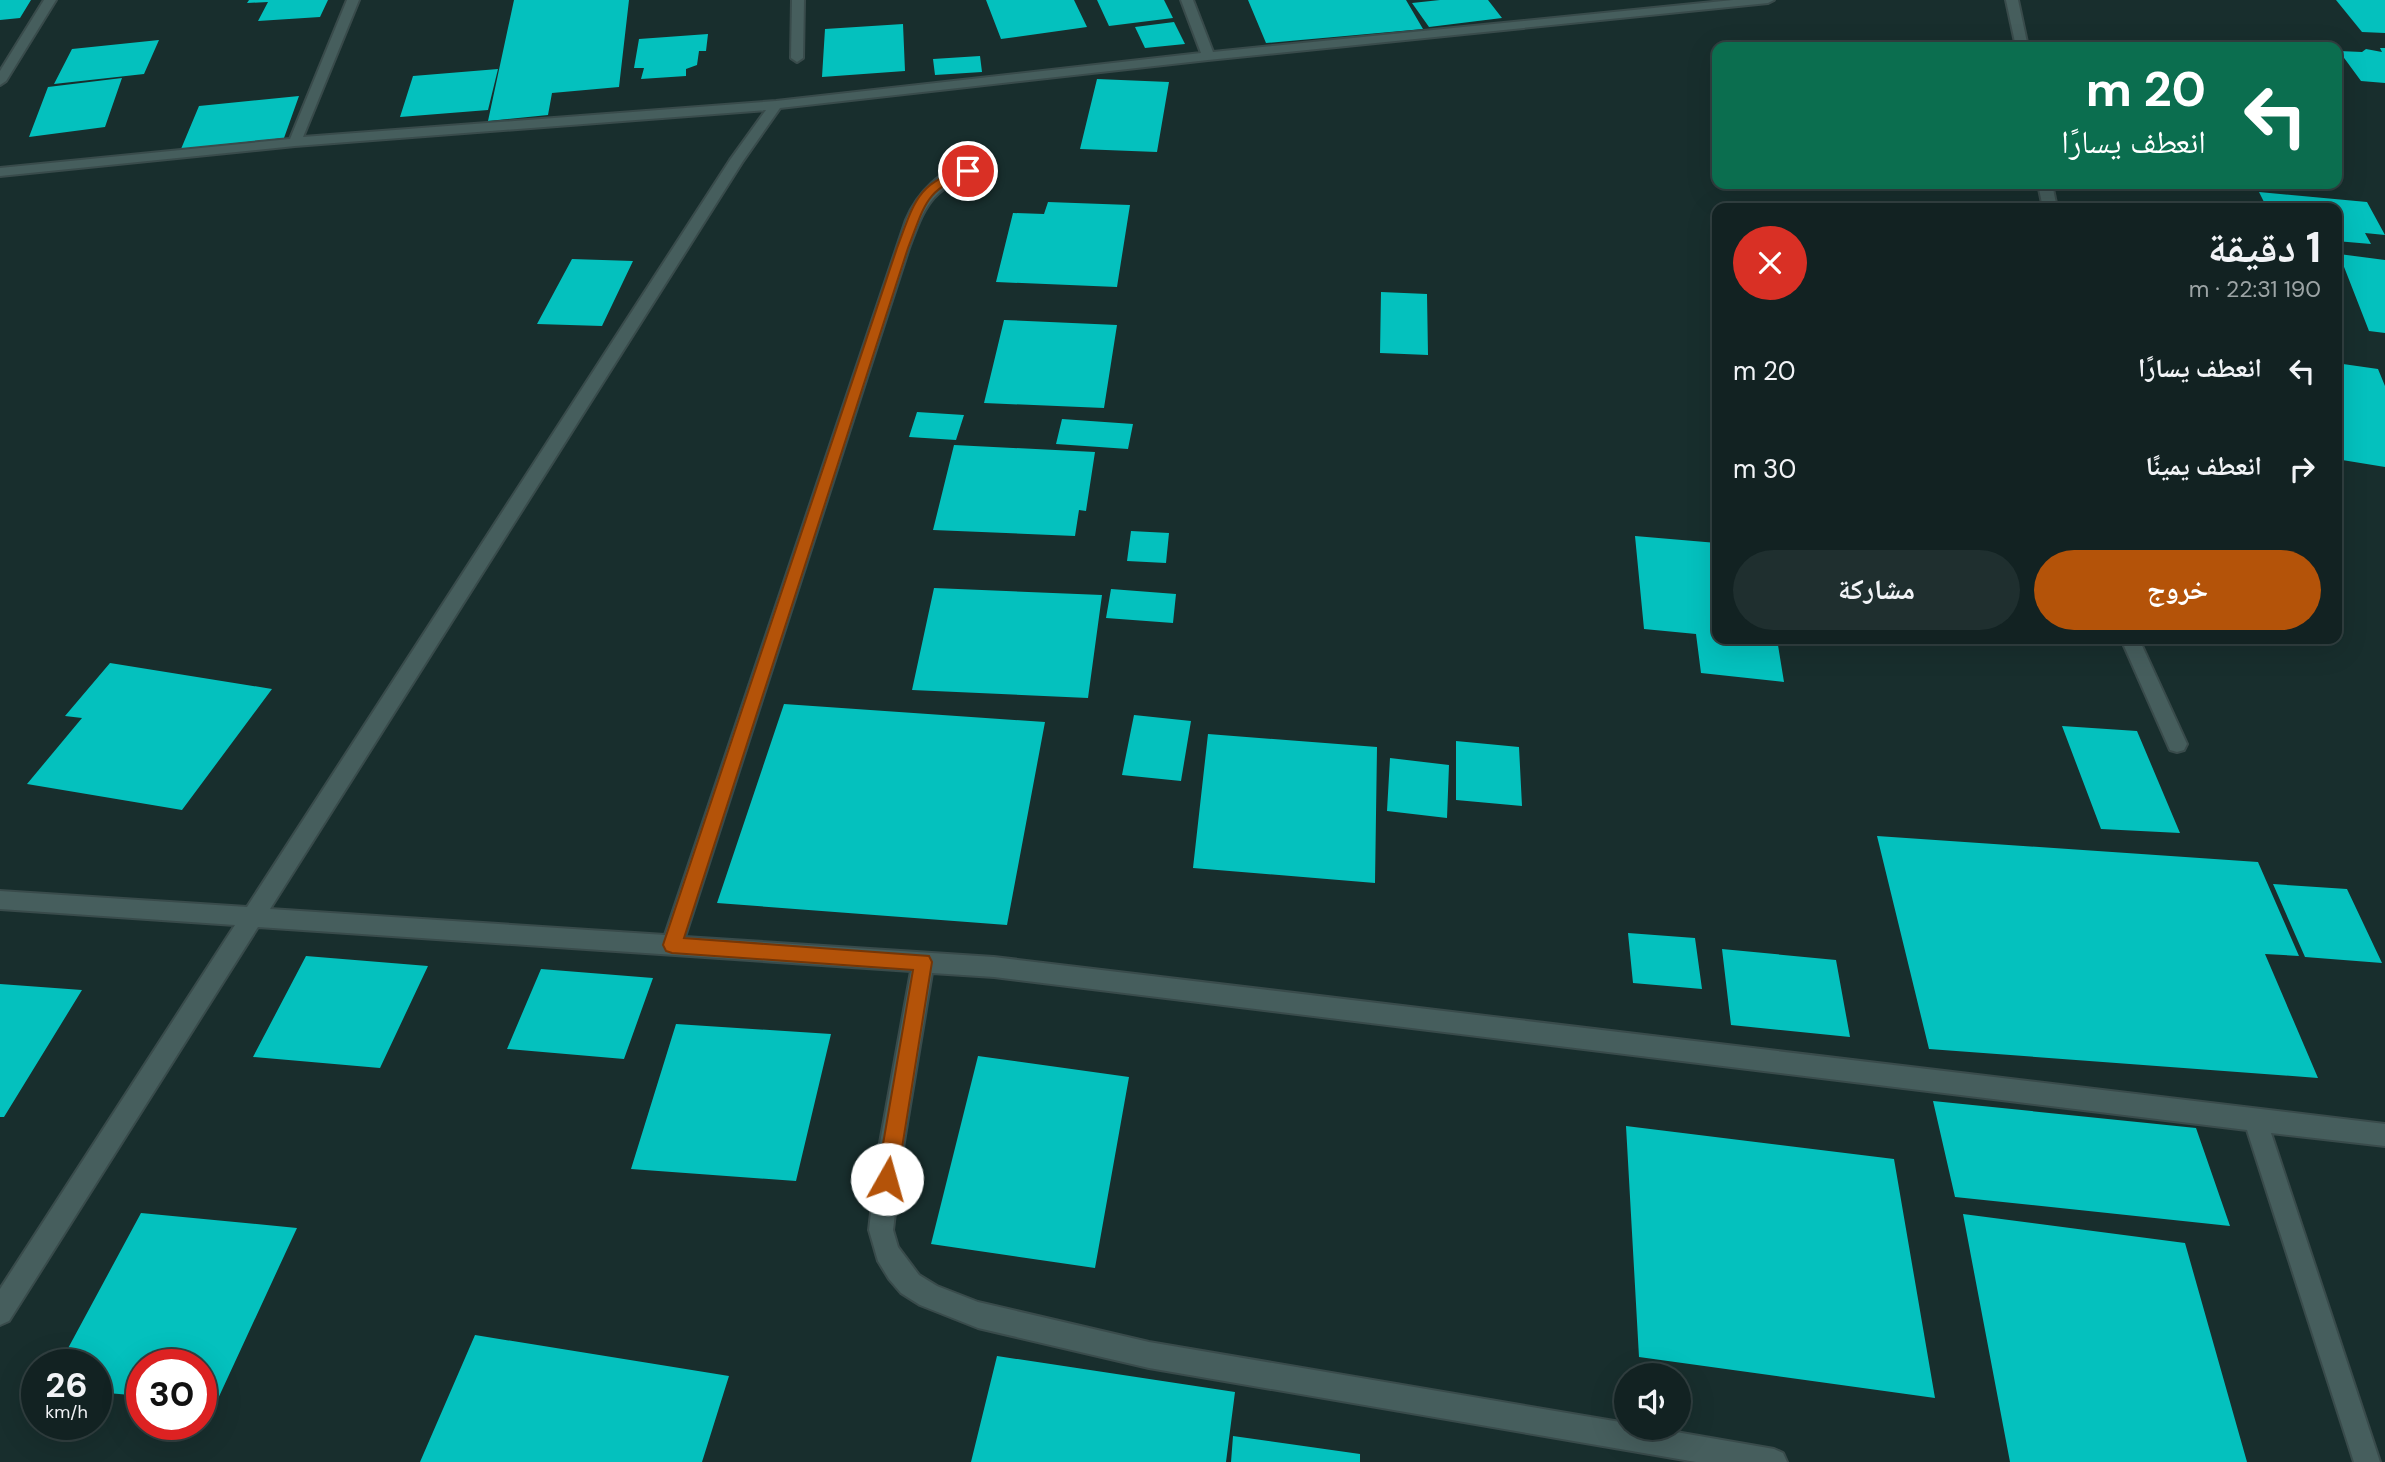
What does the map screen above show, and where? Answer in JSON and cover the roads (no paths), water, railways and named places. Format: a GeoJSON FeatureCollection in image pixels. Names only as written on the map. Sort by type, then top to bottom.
{"type":"FeatureCollection","features":[{"type":"Feature","properties":{"kind":"street"},"geometry":{"type":"LineString","coordinates":[[0,80],[50,0]]}},
{"type":"Feature","properties":{"kind":"street"},"geometry":{"type":"LineString","coordinates":[[295,142],[353,0]]}},
{"type":"Feature","properties":{"kind":"street"},"geometry":{"type":"LineString","coordinates":[[797,58],[798,0]]}},
{"type":"Feature","properties":{"kind":"street"},"geometry":{"type":"LineString","coordinates":[[1187,0],[1209,56]]}},
{"type":"Feature","properties":{"kind":"street"},"geometry":{"type":"LineString","coordinates":[[0,172],[295,142],[776,105],[1209,56],[1768,0]]}},
{"type":"Feature","properties":{"kind":"street"},"geometry":{"type":"LineString","coordinates":[[2012,0],[2021,42]]}},
{"type":"Feature","properties":{"kind":"street"},"geometry":{"type":"LineString","coordinates":[[0,1312],[737,160],[776,105]]}},
{"type":"Feature","properties":{"kind":"street"},"geometry":{"type":"LineString","coordinates":[[672,945],[902,248],[919,205],[930,188],[947,177],[968,171]]}},
{"type":"Feature","properties":{"kind":"street"},"geometry":{"type":"LineString","coordinates":[[2132,644],[2177,744]]}},
{"type":"Feature","properties":{"kind":"street"},"geometry":{"type":"LineString","coordinates":[[0,900],[994,967],[2385,1135]]}},
{"type":"Feature","properties":{"kind":"street"},"geometry":{"type":"LineString","coordinates":[[923,962],[890,1154],[881,1230],[887,1252],[898,1270],[910,1284],[929,1296],[978,1315],[1149,1355],[1774,1462]]}},
{"type":"Feature","properties":{"kind":"street"},"geometry":{"type":"LineString","coordinates":[[2255,1119],[2368,1462]]}}]}
